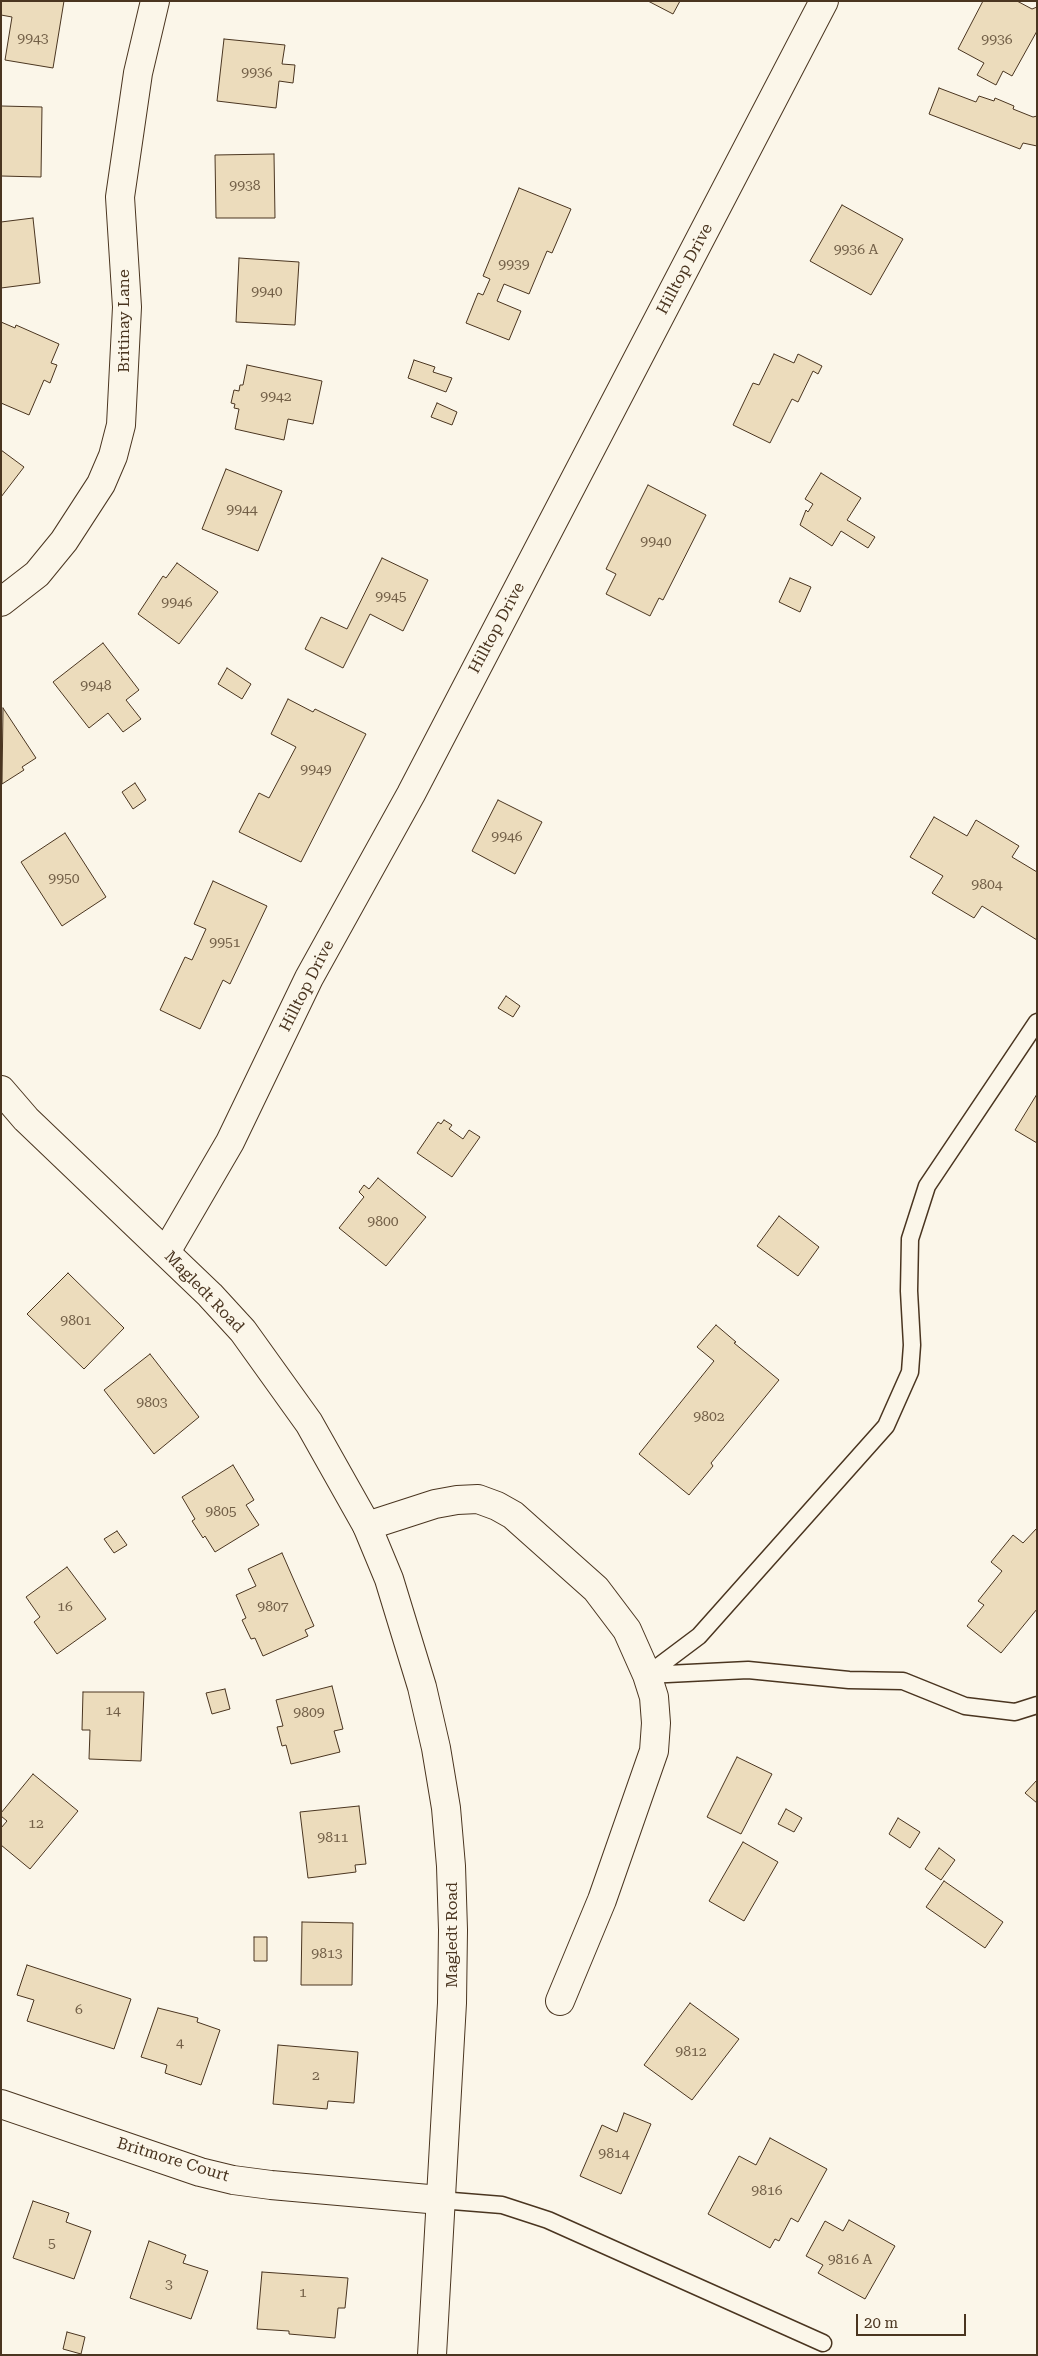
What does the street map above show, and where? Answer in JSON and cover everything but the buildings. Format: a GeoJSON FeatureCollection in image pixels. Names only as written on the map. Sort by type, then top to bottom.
{"type":"FeatureCollection","features":[{"type":"Feature","properties":{"kind":"street","name":"Britinay Lane"},"geometry":{"type":"LineString","coordinates":[[1,602],[37,574],[64,541],[101,484],[121,425],[127,307],[120,197],[138,73],[154,1]]}},
{"type":"Feature","properties":{"kind":"street","name":"Hilltop Drive"},"geometry":{"type":"LineString","coordinates":[[166,1252],[230,1142],[310,978],[415,785],[824,1]]}},
{"type":"Feature","properties":{"kind":"street","name":"Magledt Road"},"geometry":{"type":"LineString","coordinates":[[1,1090],[26,1119],[166,1252],[236,1323],[274,1371],[309,1423],[366,1526],[388,1579],[422,1687],[436,1748],[446,1808],[451,1866],[454,1930],[452,2003],[432,2355]]}},
{"type":"Feature","properties":{"kind":"street"},"geometry":{"type":"LineString","coordinates":[[366,1526],[435,1504],[457,1500],[478,1499],[498,1506],[514,1516],[596,1589],[627,1630],[647,1675],[654,1697],[656,1722],[654,1751],[602,1900],[560,2001]]}},
{"type":"Feature","properties":{"kind":"street","name":"Britmore Court"},"geometry":{"type":"LineString","coordinates":[[1,2104],[200,2172],[233,2180],[440,2200]]}},
{"type":"Feature","properties":{"kind":"lane"},"geometry":{"type":"LineString","coordinates":[[647,1675],[699,1636],[886,1426],[910,1372],[912,1345],[909,1291],[910,1239],[928,1186],[1037,1022]]}},
{"type":"Feature","properties":{"kind":"lane"},"geometry":{"type":"LineString","coordinates":[[647,1675],[748,1670],[849,1680],[903,1681],[965,1706],[1015,1712],[1037,1705]]}},
{"type":"Feature","properties":{"kind":"lane"},"geometry":{"type":"LineString","coordinates":[[440,2200],[502,2205],[548,2220],[823,2343]]}}]}
